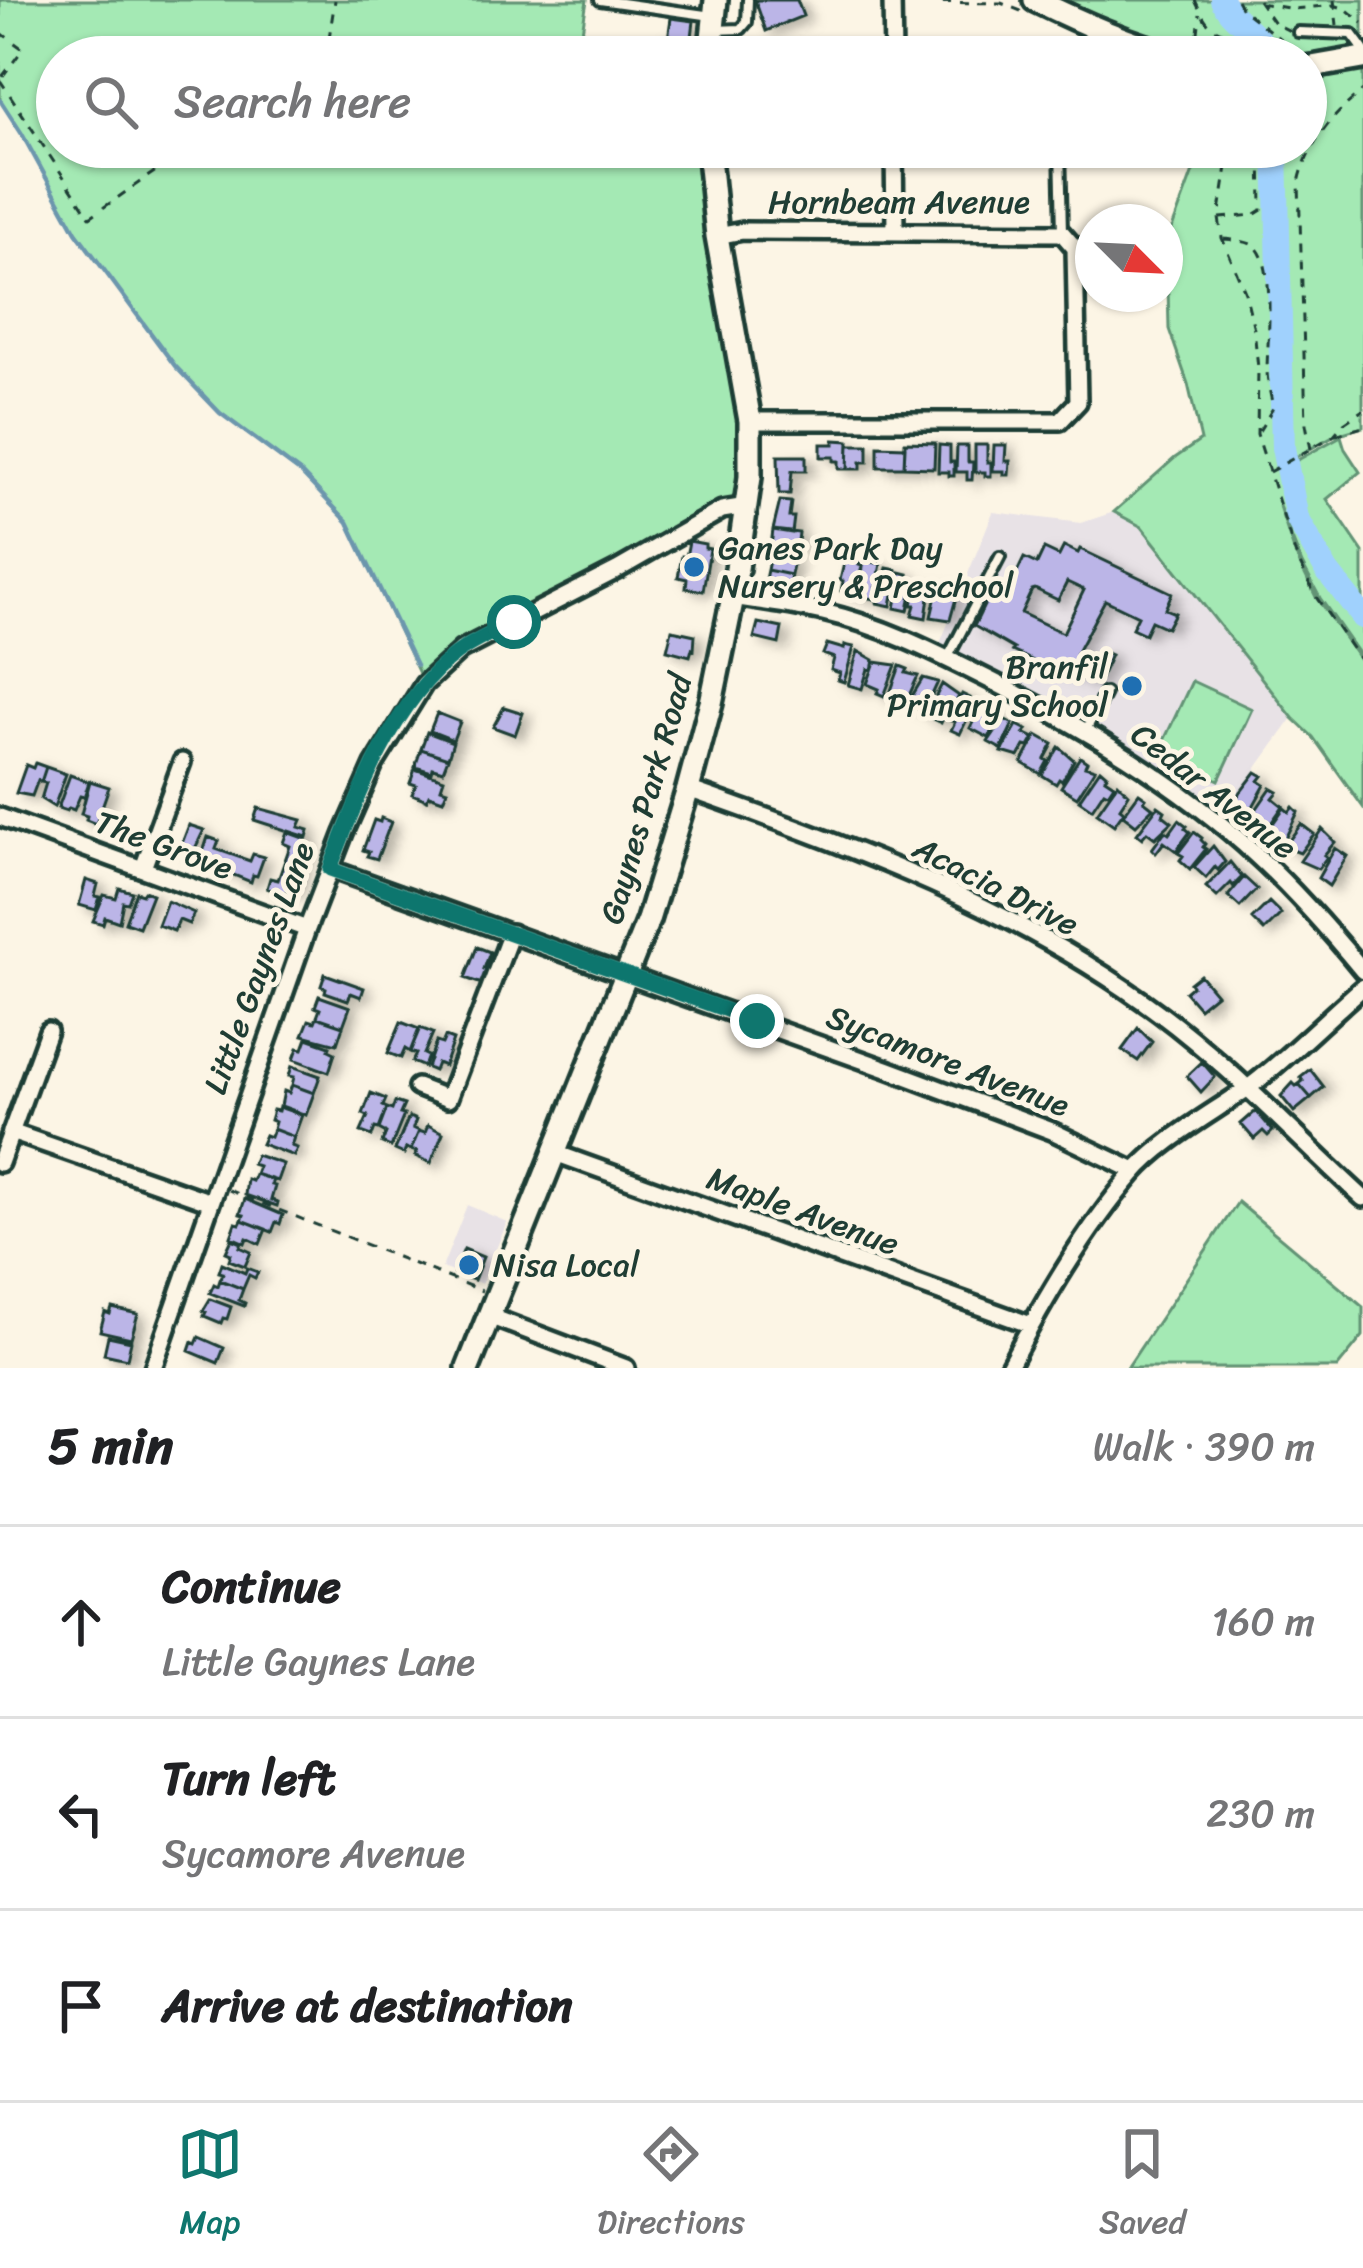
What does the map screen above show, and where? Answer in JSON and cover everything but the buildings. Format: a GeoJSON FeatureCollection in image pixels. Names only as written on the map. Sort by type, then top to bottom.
{"type":"FeatureCollection","features":[{"type":"Feature","properties":{"kind":"street"},"geometry":{"type":"LineString","coordinates":[[892,1],[893,36]]}},
{"type":"Feature","properties":{"kind":"street"},"geometry":{"type":"LineString","coordinates":[[1028,6],[1108,36]]}},
{"type":"Feature","properties":{"kind":"street"},"geometry":{"type":"LineString","coordinates":[[1327,63],[1363,54]]}},
{"type":"Feature","properties":{"kind":"street"},"geometry":{"type":"LineString","coordinates":[[710,168],[717,236],[750,421],[747,506]]}},
{"type":"Feature","properties":{"kind":"street"},"geometry":{"type":"LineString","coordinates":[[894,168],[895,230]]}},
{"type":"Feature","properties":{"kind":"street","name":"Hornbeam Avenue"},"geometry":{"type":"LineString","coordinates":[[717,236],[743,231],[1062,233],[1075,248],[1078,402],[1060,421],[750,421]]}},
{"type":"Feature","properties":{"kind":"street","name":"Gaynes Park Road"},"geometry":{"type":"LineString","coordinates":[[468,1368],[648,920],[711,703],[747,506]]}},
{"type":"Feature","properties":{"kind":"street","name":"Little Gaynes Lane"},"geometry":{"type":"LineString","coordinates":[[153,1368],[330,869],[367,782],[424,684],[461,650],[722,510],[747,506]]}},
{"type":"Feature","properties":{"kind":"street","name":"Cedar Avenue"},"geometry":{"type":"LineString","coordinates":[[733,597],[823,611],[881,629],[947,658],[1085,732],[1168,786],[1256,854],[1363,971]]}},
{"type":"Feature","properties":{"kind":"street"},"geometry":{"type":"LineString","coordinates":[[143,868],[182,762]]}},
{"type":"Feature","properties":{"kind":"street","name":"Acacia Drive"},"geometry":{"type":"LineString","coordinates":[[688,790],[823,838],[986,910],[1115,982],[1249,1087],[1363,1198]]}},
{"type":"Feature","properties":{"kind":"street","name":"The Grove"},"geometry":{"type":"LineString","coordinates":[[0,817],[307,929]]}},
{"type":"Feature","properties":{"kind":"street","name":"Sycamore Avenue"},"geometry":{"type":"LineString","coordinates":[[330,869],[1052,1131],[1136,1171]]}},
{"type":"Feature","properties":{"kind":"street"},"geometry":{"type":"LineString","coordinates":[[417,1088],[448,1100],[511,933]]}},
{"type":"Feature","properties":{"kind":"street"},"geometry":{"type":"LineString","coordinates":[[1008,1368],[1081,1246],[1136,1171],[1249,1087],[1363,987]]}},
{"type":"Feature","properties":{"kind":"street"},"geometry":{"type":"LineString","coordinates":[[0,1162],[48,1031]]}},
{"type":"Feature","properties":{"kind":"street"},"geometry":{"type":"LineString","coordinates":[[11,1132],[211,1202]]}},
{"type":"Feature","properties":{"kind":"street","name":"Maple Avenue"},"geometry":{"type":"LineString","coordinates":[[555,1153],[1031,1325]]}},
{"type":"Feature","properties":{"kind":"street"},"geometry":{"type":"LineString","coordinates":[[492,1308],[626,1368]]}},
{"type":"Feature","properties":{"kind":"lane"},"geometry":{"type":"LineString","coordinates":[[600,0],[714,15],[741,29],[747,22],[748,0]]}},
{"type":"Feature","properties":{"kind":"lane"},"geometry":{"type":"LineString","coordinates":[[1298,32],[1352,34],[1363,54]]}},
{"type":"Feature","properties":{"kind":"lane"},"geometry":{"type":"LineString","coordinates":[[1060,168],[1062,233]]}},
{"type":"Feature","properties":{"kind":"lane"},"geometry":{"type":"LineString","coordinates":[[947,658],[1000,557]]}},
{"type":"Feature","properties":{"kind":"lane"},"geometry":{"type":"LineString","coordinates":[[1085,732],[1105,693]]}},
{"type":"Feature","properties":{"kind":"path"},"geometry":{"type":"LineString","coordinates":[[329,36],[335,0]]}},
{"type":"Feature","properties":{"kind":"path"},"geometry":{"type":"LineString","coordinates":[[1198,0],[1199,36]]}},
{"type":"Feature","properties":{"kind":"path"},"geometry":{"type":"LineString","coordinates":[[1237,0],[1276,36]]}},
{"type":"Feature","properties":{"kind":"path"},"geometry":{"type":"LineString","coordinates":[[892,1],[1028,6]]}},
{"type":"Feature","properties":{"kind":"path"},"geometry":{"type":"LineString","coordinates":[[1259,1],[1293,9],[1334,3],[1363,23]]}},
{"type":"Feature","properties":{"kind":"path"},"geometry":{"type":"LineString","coordinates":[[1259,1],[1274,23],[1298,32]]}},
{"type":"Feature","properties":{"kind":"path"},"geometry":{"type":"LineString","coordinates":[[1334,3],[1339,32]]}},
{"type":"Feature","properties":{"kind":"path"},"geometry":{"type":"LineString","coordinates":[[1200,10],[1208,26],[1233,36]]}},
{"type":"Feature","properties":{"kind":"path"},"geometry":{"type":"LineString","coordinates":[[0,32],[23,49],[0,80],[36,135]]}},
{"type":"Feature","properties":{"kind":"path"},"geometry":{"type":"LineString","coordinates":[[1327,127],[1363,91]]}},
{"type":"Feature","properties":{"kind":"path"},"geometry":{"type":"LineString","coordinates":[[58,168],[90,217],[160,168]]}},
{"type":"Feature","properties":{"kind":"path"},"geometry":{"type":"LineString","coordinates":[[1227,168],[1219,218],[1253,329],[1257,434],[1296,556],[1316,597],[1363,664]]}},
{"type":"Feature","properties":{"kind":"path"},"geometry":{"type":"LineString","coordinates":[[1219,218],[1262,210],[1261,168]]}},
{"type":"Feature","properties":{"kind":"path"},"geometry":{"type":"LineString","coordinates":[[1303,168],[1306,424],[1311,448]]}},
{"type":"Feature","properties":{"kind":"path"},"geometry":{"type":"LineString","coordinates":[[1222,238],[1252,244],[1265,267],[1270,321],[1267,374],[1273,408],[1257,434]]}},
{"type":"Feature","properties":{"kind":"path"},"geometry":{"type":"LineString","coordinates":[[1333,436],[1363,410]]}},
{"type":"Feature","properties":{"kind":"path"},"geometry":{"type":"LineString","coordinates":[[1268,473],[1333,436],[1363,427]]}},
{"type":"Feature","properties":{"kind":"path"},"geometry":{"type":"LineString","coordinates":[[216,1185],[478,1289],[492,1308]]}},
{"type":"Feature","properties":{"kind":"shaded area","name":"Branfil Primary School"},"geometry":{"type":"Polygon","coordinates":[[[993,512],[1081,523],[1114,512],[1142,527],[1293,718],[1217,823],[1168,786],[936,653],[993,512]]]}},
{"type":"Feature","properties":{"kind":"shaded area"},"geometry":{"type":"Polygon","coordinates":[[[467,1205],[507,1222],[482,1284],[442,1268],[467,1205]]]}},
{"type":"Feature","properties":{"kind":"green space"},"geometry":{"type":"Polygon","coordinates":[[[0,0],[587,0],[581,36],[36,36],[36,159],[0,100],[0,0]]]}},
{"type":"Feature","properties":{"kind":"green space"},"geometry":{"type":"Polygon","coordinates":[[[1035,0],[1363,0],[1363,46],[1327,51],[1327,36],[1127,36],[1035,0]]]}},
{"type":"Feature","properties":{"kind":"green space"},"geometry":{"type":"Polygon","coordinates":[[[1363,70],[1363,427],[1333,436],[1275,465],[1283,468],[1341,436],[1360,472],[1327,499],[1363,552],[1363,659],[1320,598],[1279,506],[1296,556],[1316,597],[1363,664],[1363,807],[1313,737],[1142,527],[1114,512],[1201,440],[1169,329],[1169,312],[1183,312],[1181,204],[1194,168],[1327,168],[1327,76],[1363,70]]]}},
{"type":"Feature","properties":{"kind":"green space"},"geometry":{"type":"Polygon","coordinates":[[[41,168],[711,168],[745,386],[747,506],[722,510],[461,650],[424,684],[348,522],[301,473],[220,413],[175,366],[76,232],[41,168]]]}},
{"type":"Feature","properties":{"kind":"green space"},"geometry":{"type":"Polygon","coordinates":[[[1192,681],[1252,709],[1219,780],[1159,751],[1192,681]]]}},
{"type":"Feature","properties":{"kind":"green space"},"geometry":{"type":"Polygon","coordinates":[[[1238,1202],[1363,1307],[1363,1336],[1337,1368],[1127,1368],[1238,1202]]]}},
{"type":"Feature","properties":{"kind":"waterway"},"geometry":{"type":"LineString","coordinates":[[1222,0],[1255,36]]}},
{"type":"Feature","properties":{"kind":"waterway"},"geometry":{"type":"LineString","coordinates":[[0,100],[36,159]]}},
{"type":"Feature","properties":{"kind":"waterway"},"geometry":{"type":"LineString","coordinates":[[41,168],[76,232],[175,366],[220,413],[301,473],[348,522],[416,665]]}},
{"type":"Feature","properties":{"kind":"waterway"},"geometry":{"type":"LineString","coordinates":[[1276,168],[1283,448],[1297,518],[1327,571],[1363,617]]}},
{"type":"Feature","properties":{"kind":"place","name":"Ganes Park Day Nursery & Preschool"},"geometry":{"type":"Point","coordinates":[694,567]}},
{"type":"Feature","properties":{"kind":"place","name":"Branfil Primary School"},"geometry":{"type":"Point","coordinates":[1132,686]}},
{"type":"Feature","properties":{"kind":"place","name":"Nisa Local"},"geometry":{"type":"Point","coordinates":[469,1265]}},
{"type":"Feature","properties":{"kind":"route"},"geometry":{"type":"LineString","coordinates":[[514,622],[461,650],[424,684],[374,765],[330,869],[757,1021]]}}]}
